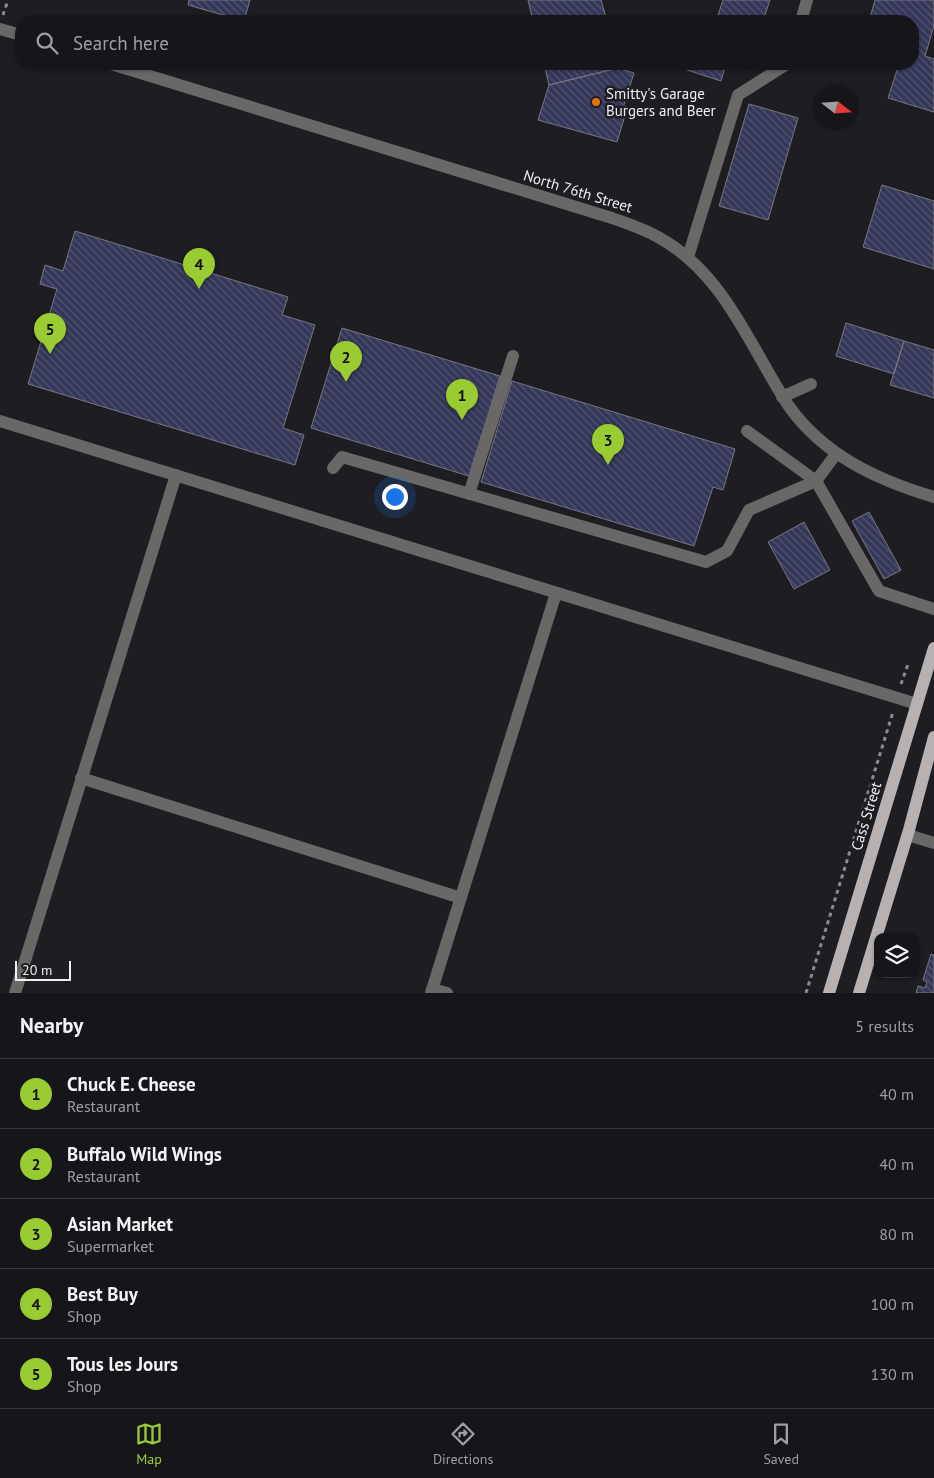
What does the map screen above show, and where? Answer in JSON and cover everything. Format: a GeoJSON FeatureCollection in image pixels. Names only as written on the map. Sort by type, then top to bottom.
{"type":"FeatureCollection","features":[{"type":"Feature","properties":{"kind":"main road","name":"Cass Street"},"geometry":{"type":"LineString","coordinates":[[828,993],[934,648]]}},
{"type":"Feature","properties":{"kind":"main road"},"geometry":{"type":"LineString","coordinates":[[860,993],[908,835],[934,737]]}},
{"type":"Feature","properties":{"kind":"street"},"geometry":{"type":"LineString","coordinates":[[803,15],[807,0]]}},
{"type":"Feature","properties":{"kind":"street"},"geometry":{"type":"LineString","coordinates":[[0,29],[15,33]]}},
{"type":"Feature","properties":{"kind":"street","name":"North 76th Street"},"geometry":{"type":"LineString","coordinates":[[131,70],[612,218],[658,236],[688,257],[714,283],[731,306],[782,397],[803,425],[836,454],[877,477],[934,498]]}},
{"type":"Feature","properties":{"kind":"street"},"geometry":{"type":"LineString","coordinates":[[688,257],[738,95],[778,70]]}},
{"type":"Feature","properties":{"kind":"street"},"geometry":{"type":"LineString","coordinates":[[469,494],[514,356]]}},
{"type":"Feature","properties":{"kind":"street"},"geometry":{"type":"LineString","coordinates":[[782,397],[811,384]]}},
{"type":"Feature","properties":{"kind":"street"},"geometry":{"type":"LineString","coordinates":[[0,421],[917,704]]}},
{"type":"Feature","properties":{"kind":"street"},"geometry":{"type":"LineString","coordinates":[[747,431],[816,482],[879,591],[934,609]]}},
{"type":"Feature","properties":{"kind":"street"},"geometry":{"type":"LineString","coordinates":[[333,468],[342,457],[706,562],[727,551],[749,510],[816,482],[836,454]]}},
{"type":"Feature","properties":{"kind":"street"},"geometry":{"type":"LineString","coordinates":[[15,993],[176,475]]}},
{"type":"Feature","properties":{"kind":"street"},"geometry":{"type":"LineString","coordinates":[[447,993],[431,991],[556,593]]}},
{"type":"Feature","properties":{"kind":"street"},"geometry":{"type":"LineString","coordinates":[[81,778],[461,898]]}},
{"type":"Feature","properties":{"kind":"street"},"geometry":{"type":"LineString","coordinates":[[908,835],[934,843]]}},
{"type":"Feature","properties":{"kind":"path"},"geometry":{"type":"LineString","coordinates":[[0,22],[8,0]]}},
{"type":"Feature","properties":{"kind":"path"},"geometry":{"type":"LineString","coordinates":[[806,993],[908,664]]}},
{"type":"Feature","properties":{"kind":"building"},"geometry":{"type":"Polygon","coordinates":[[[189,0],[250,0],[246,15],[223,15],[188,5],[189,0]]]}},
{"type":"Feature","properties":{"kind":"building"},"geometry":{"type":"Polygon","coordinates":[[[528,0],[601,0],[605,15],[532,15],[528,0]]]}},
{"type":"Feature","properties":{"kind":"building"},"geometry":{"type":"Polygon","coordinates":[[[723,0],[770,0],[765,15],[718,15],[723,0]]]}},
{"type":"Feature","properties":{"kind":"building"},"geometry":{"type":"Polygon","coordinates":[[[875,0],[934,0],[934,26],[925,56],[934,59],[934,112],[888,98],[897,70],[919,70],[919,15],[871,15],[875,0]]]}},
{"type":"Feature","properties":{"kind":"building"},"geometry":{"type":"Polygon","coordinates":[[[545,70],[610,70],[549,85],[545,70]]]}},
{"type":"Feature","properties":{"kind":"building"},"geometry":{"type":"Polygon","coordinates":[[[610,70],[624,70],[634,73],[622,111],[626,112],[617,142],[538,120],[549,85],[610,70]]]}},
{"type":"Feature","properties":{"kind":"building"},"geometry":{"type":"Polygon","coordinates":[[[687,70],[724,70],[721,81],[687,70]]]}},
{"type":"Feature","properties":{"kind":"building"},"geometry":{"type":"Polygon","coordinates":[[[749,104],[798,118],[768,220],[719,206],[749,104]]]}},
{"type":"Feature","properties":{"kind":"building"},"geometry":{"type":"Polygon","coordinates":[[[882,185],[934,201],[934,269],[863,247],[882,185]]]}},
{"type":"Feature","properties":{"kind":"building"},"geometry":{"type":"Polygon","coordinates":[[[75,231],[288,297],[282,315],[315,325],[283,428],[304,435],[295,465],[28,384],[57,289],[40,284],[45,265],[63,271],[75,231]]]}},
{"type":"Feature","properties":{"kind":"building"},"geometry":{"type":"Polygon","coordinates":[[[846,323],[904,341],[894,374],[836,356],[846,323]]]}},
{"type":"Feature","properties":{"kind":"building"},"geometry":{"type":"Polygon","coordinates":[[[342,328],[500,376],[469,476],[311,428],[342,328]]]}},
{"type":"Feature","properties":{"kind":"building"},"geometry":{"type":"Polygon","coordinates":[[[904,341],[934,350],[934,398],[890,385],[904,341]]]}},
{"type":"Feature","properties":{"kind":"building"},"geometry":{"type":"Polygon","coordinates":[[[512,381],[735,449],[723,490],[713,487],[694,546],[481,482],[512,381]]]}},
{"type":"Feature","properties":{"kind":"building"},"geometry":{"type":"Polygon","coordinates":[[[869,512],[901,570],[884,579],[852,521],[869,512]]]}},
{"type":"Feature","properties":{"kind":"building"},"geometry":{"type":"Polygon","coordinates":[[[804,522],[830,570],[794,589],[768,542],[804,522]]]}},
{"type":"Feature","properties":{"kind":"building"},"geometry":{"type":"Polygon","coordinates":[[[931,954],[934,955],[934,993],[916,993],[918,986],[925,988],[927,982],[923,980],[931,954]]]}},
{"type":"Feature","properties":{"kind":"place","name":"Smitty's Garage Burgers and Beer"},"geometry":{"type":"Point","coordinates":[596,102]}},
{"type":"Feature","properties":{"kind":"place","name":"Best Buy"},"geometry":{"type":"Point","coordinates":[199,289]}},
{"type":"Feature","properties":{"kind":"place","name":"Tous les Jours"},"geometry":{"type":"Point","coordinates":[50,354]}},
{"type":"Feature","properties":{"kind":"place","name":"Buffalo Wild Wings"},"geometry":{"type":"Point","coordinates":[346,382]}},
{"type":"Feature","properties":{"kind":"place","name":"Chuck E. Cheese"},"geometry":{"type":"Point","coordinates":[462,420]}},
{"type":"Feature","properties":{"kind":"place","name":"Asian Market"},"geometry":{"type":"Point","coordinates":[608,465]}}]}
